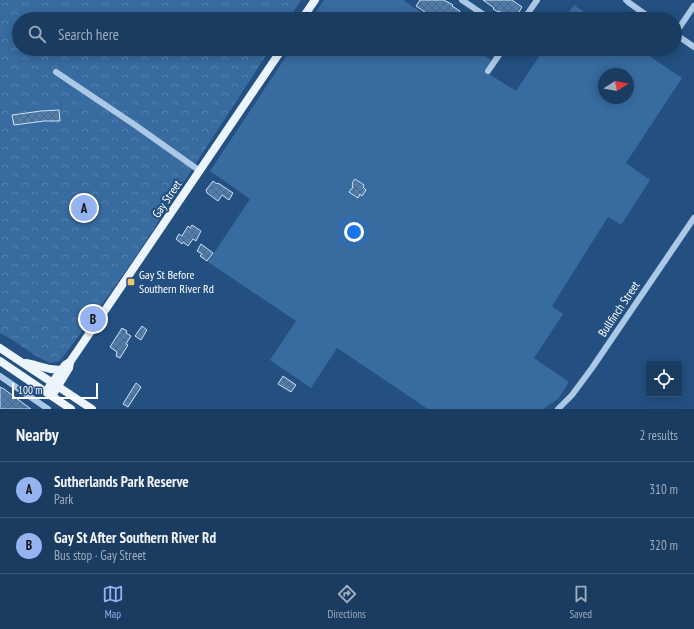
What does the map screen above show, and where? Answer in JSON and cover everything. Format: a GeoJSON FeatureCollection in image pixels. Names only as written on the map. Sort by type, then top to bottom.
{"type":"FeatureCollection","features":[{"type":"Feature","properties":{"kind":"main road"},"geometry":{"type":"LineString","coordinates":[[307,12],[315,0]]}},
{"type":"Feature","properties":{"kind":"main road","name":"Gay Street"},"geometry":{"type":"LineString","coordinates":[[55,384],[69,368],[70,362],[277,56]]}},
{"type":"Feature","properties":{"kind":"main road"},"geometry":{"type":"LineString","coordinates":[[0,348],[92,409]]}},
{"type":"Feature","properties":{"kind":"main road"},"geometry":{"type":"LineString","coordinates":[[0,361],[71,409]]}},
{"type":"Feature","properties":{"kind":"main road","name":"Gay Street"},"geometry":{"type":"LineString","coordinates":[[49,394],[61,370],[65,364],[70,362]]}},
{"type":"Feature","properties":{"kind":"main road"},"geometry":{"type":"LineString","coordinates":[[23,363],[61,370]]}},
{"type":"Feature","properties":{"kind":"street"},"geometry":{"type":"LineString","coordinates":[[462,0],[480,12]]}},
{"type":"Feature","properties":{"kind":"street"},"geometry":{"type":"LineString","coordinates":[[529,12],[537,0]]}},
{"type":"Feature","properties":{"kind":"street"},"geometry":{"type":"LineString","coordinates":[[626,0],[642,12]]}},
{"type":"Feature","properties":{"kind":"street"},"geometry":{"type":"LineString","coordinates":[[682,24],[694,6]]}},
{"type":"Feature","properties":{"kind":"street"},"geometry":{"type":"LineString","coordinates":[[682,39],[694,47]]}},
{"type":"Feature","properties":{"kind":"street"},"geometry":{"type":"LineString","coordinates":[[488,71],[498,56]]}},
{"type":"Feature","properties":{"kind":"street"},"geometry":{"type":"LineString","coordinates":[[56,72],[200,171]]}},
{"type":"Feature","properties":{"kind":"street","name":"Bullfinch Street"},"geometry":{"type":"LineString","coordinates":[[558,409],[572,395],[592,368],[694,218]]}},
{"type":"Feature","properties":{"kind":"street"},"geometry":{"type":"LineString","coordinates":[[0,376],[48,409]]}},
{"type":"Feature","properties":{"kind":"green space"},"geometry":{"type":"Polygon","coordinates":[[[0,0],[301,0],[293,12],[12,12],[12,56],[265,56],[138,253],[60,361],[50,363],[36,356],[0,333],[0,0]]]}},
{"type":"Feature","properties":{"kind":"green space"},"geometry":{"type":"Polygon","coordinates":[[[324,0],[403,0],[421,12],[316,12],[324,0]]]}},
{"type":"Feature","properties":{"kind":"green space"},"geometry":{"type":"Polygon","coordinates":[[[574,5],[584,12],[569,12],[574,5]]]}},
{"type":"Feature","properties":{"kind":"green space"},"geometry":{"type":"Polygon","coordinates":[[[286,56],[485,56],[491,60],[484,71],[516,91],[539,56],[649,56],[682,78],[626,163],[650,180],[621,225],[608,217],[552,306],[563,314],[534,358],[569,382],[558,399],[543,409],[428,409],[337,348],[311,388],[270,360],[296,321],[208,262],[250,199],[210,171],[286,56]]]}},
{"type":"Feature","properties":{"kind":"building"},"geometry":{"type":"Polygon","coordinates":[[[420,0],[444,0],[460,11],[425,12],[416,6],[420,0]]]}},
{"type":"Feature","properties":{"kind":"building"},"geometry":{"type":"Polygon","coordinates":[[[483,0],[512,0],[522,7],[519,12],[498,12],[493,9],[494,8],[483,0]]]}},
{"type":"Feature","properties":{"kind":"building"},"geometry":{"type":"Polygon","coordinates":[[[59,110],[60,121],[44,121],[14,125],[12,115],[59,110]]]}},
{"type":"Feature","properties":{"kind":"building"},"geometry":{"type":"Polygon","coordinates":[[[355,179],[364,185],[363,187],[366,190],[362,196],[360,194],[358,198],[349,192],[353,187],[352,183],[355,179]]]}},
{"type":"Feature","properties":{"kind":"building"},"geometry":{"type":"Polygon","coordinates":[[[213,181],[233,193],[229,200],[222,195],[218,201],[207,193],[206,190],[213,181]]]}},
{"type":"Feature","properties":{"kind":"building"},"geometry":{"type":"Polygon","coordinates":[[[192,225],[201,231],[196,241],[193,239],[188,246],[183,242],[182,244],[176,239],[179,234],[182,236],[188,226],[190,228],[192,225]]]}},
{"type":"Feature","properties":{"kind":"building"},"geometry":{"type":"Polygon","coordinates":[[[201,244],[213,253],[207,261],[200,256],[202,254],[197,251],[201,244]]]}},
{"type":"Feature","properties":{"kind":"building"},"geometry":{"type":"Polygon","coordinates":[[[142,326],[147,330],[141,340],[135,336],[142,326]]]}},
{"type":"Feature","properties":{"kind":"building"},"geometry":{"type":"Polygon","coordinates":[[[122,328],[131,336],[126,344],[128,345],[120,358],[116,356],[117,352],[110,347],[122,328]]]}},
{"type":"Feature","properties":{"kind":"building"},"geometry":{"type":"Polygon","coordinates":[[[283,376],[296,385],[291,392],[278,384],[283,376]]]}},
{"type":"Feature","properties":{"kind":"building"},"geometry":{"type":"Polygon","coordinates":[[[136,383],[141,387],[128,407],[123,404],[136,383]]]}},
{"type":"Feature","properties":{"kind":"building"},"geometry":{"type":"Polygon","coordinates":[[[0,387],[4,389],[31,409],[0,409],[0,387]]]}},
{"type":"Feature","properties":{"kind":"place","name":"Sutherlands Park Reserve"},"geometry":{"type":"Point","coordinates":[84,208]}},
{"type":"Feature","properties":{"kind":"place","name":"Gay St Before Southern River Rd"},"geometry":{"type":"Point","coordinates":[131,282]}},
{"type":"Feature","properties":{"kind":"place","name":"Gay St After Southern River Rd"},"geometry":{"type":"Point","coordinates":[93,319]}}]}
